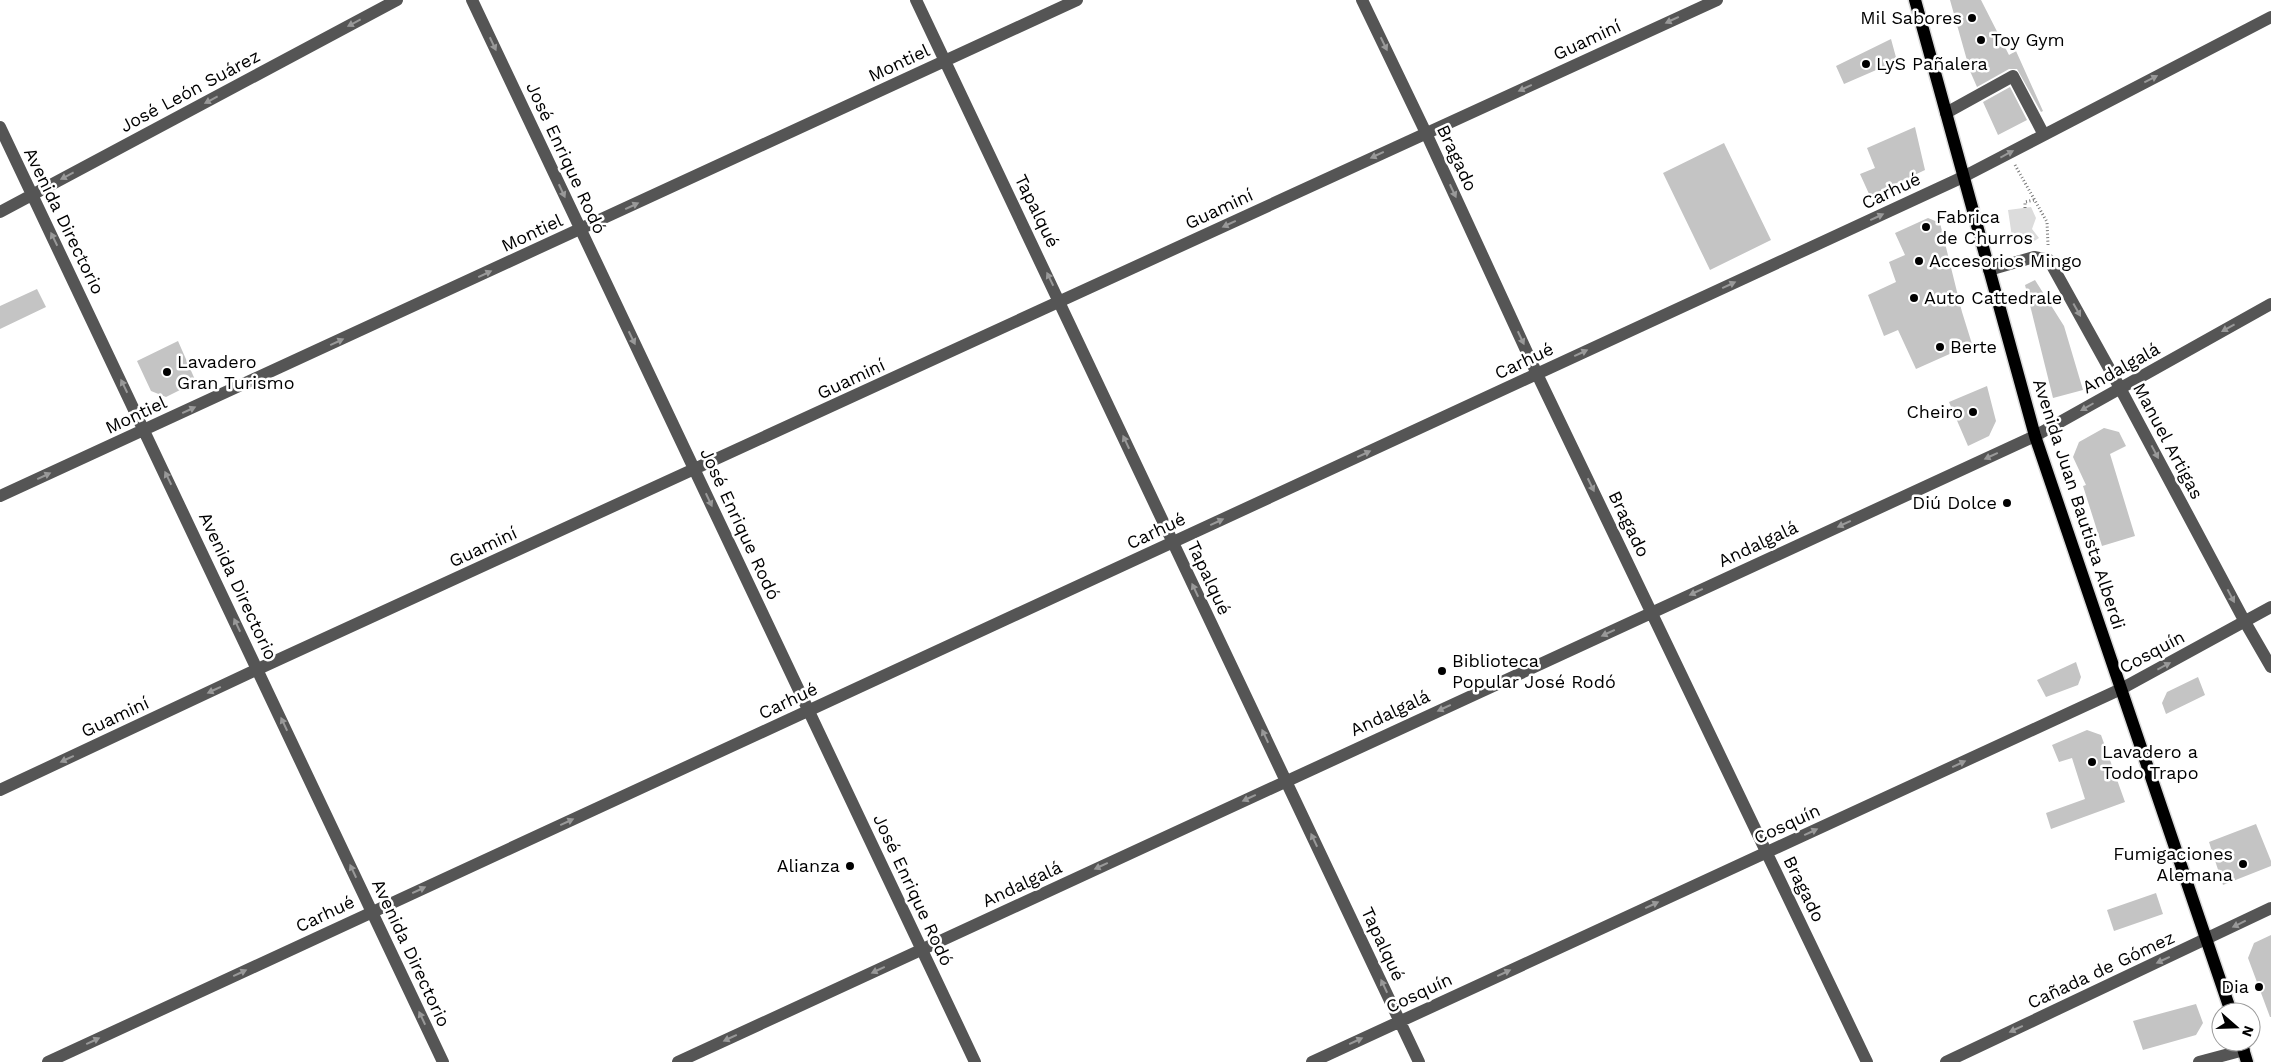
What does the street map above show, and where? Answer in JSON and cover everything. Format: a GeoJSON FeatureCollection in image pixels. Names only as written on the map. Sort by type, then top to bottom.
{"type":"FeatureCollection","features":[{"type":"Feature","properties":{"kind":"main road","name":"Avenida Juan Bautista Alberdi"},"geometry":{"type":"LineString","coordinates":[[1914,0],[2036,436],[2228,1002]]}},
{"type":"Feature","properties":{"kind":"street","name":"José León Suárez"},"geometry":{"type":"LineString","coordinates":[[0,212],[397,0]]}},
{"type":"Feature","properties":{"kind":"street","name":"José Enrique Rodó"},"geometry":{"type":"LineString","coordinates":[[472,0],[975,1062]]}},
{"type":"Feature","properties":{"kind":"street","name":"Tapalqué"},"geometry":{"type":"LineString","coordinates":[[916,0],[1061,302],[1419,1062]]}},
{"type":"Feature","properties":{"kind":"street","name":"Montiel"},"geometry":{"type":"LineString","coordinates":[[0,496],[1077,0]]}},
{"type":"Feature","properties":{"kind":"street","name":"Bragado"},"geometry":{"type":"LineString","coordinates":[[1362,0],[1426,132],[1537,374],[1867,1062]]}},
{"type":"Feature","properties":{"kind":"street","name":"Guaminí"},"geometry":{"type":"LineString","coordinates":[[0,790],[258,669],[1717,0]]}},
{"type":"Feature","properties":{"kind":"street","name":"Carhué"},"geometry":{"type":"LineString","coordinates":[[48,1062],[1963,177],[2271,17]]}},
{"type":"Feature","properties":{"kind":"street"},"geometry":{"type":"LineString","coordinates":[[1946,113],[2013,76],[2044,135]]}},
{"type":"Feature","properties":{"kind":"street","name":"Avenida Directorio"},"geometry":{"type":"LineString","coordinates":[[0,127],[443,1062]]}},
{"type":"Feature","properties":{"kind":"street"},"geometry":{"type":"LineString","coordinates":[[1989,270],[2034,257],[2049,260]]}},
{"type":"Feature","properties":{"kind":"street","name":"Manuel Artigas"},"geometry":{"type":"LineString","coordinates":[[2049,260],[2271,667]]}},
{"type":"Feature","properties":{"kind":"street","name":"Andalgalá"},"geometry":{"type":"LineString","coordinates":[[678,1062],[1286,780],[2036,436],[2271,304]]}},
{"type":"Feature","properties":{"kind":"street","name":"Cosquín"},"geometry":{"type":"LineString","coordinates":[[1312,1062],[2121,689],[2271,607]]}},
{"type":"Feature","properties":{"kind":"street","name":"Cañada de Gómez"},"geometry":{"type":"LineString","coordinates":[[1946,1062],[2207,940],[2271,908]]}},
{"type":"Feature","properties":{"kind":"street"},"geometry":{"type":"LineString","coordinates":[[2199,1062],[2240,1052]]}},
{"type":"Feature","properties":{"kind":"path"},"geometry":{"type":"LineString","coordinates":[[2009,153],[2047,222],[2049,260]]}},
{"type":"Feature","properties":{"kind":"path"},"geometry":{"type":"LineString","coordinates":[[2025,208],[2025,202],[2034,200]]}},
{"type":"Feature","properties":{"kind":"shaded area"},"geometry":{"type":"Polygon","coordinates":[[[2031,207],[2036,218],[2032,229],[2039,238],[2028,245],[2019,244],[2012,237],[2008,210],[2031,207]]]}},
{"type":"Feature","properties":{"kind":"building"},"geometry":{"type":"Polygon","coordinates":[[[1950,0],[1981,0],[2009,55],[2016,51],[2043,111],[2041,112],[2017,69],[2009,69],[1977,87],[1970,71],[1950,0]]]}},
{"type":"Feature","properties":{"kind":"building","name":"LyS Pañalera"},"geometry":{"type":"Polygon","coordinates":[[[1891,39],[1897,61],[1844,84],[1836,66],[1891,39]]]}},
{"type":"Feature","properties":{"kind":"building"},"geometry":{"type":"Polygon","coordinates":[[[2010,87],[2027,120],[1998,135],[1983,102],[2010,87]]]}},
{"type":"Feature","properties":{"kind":"building"},"geometry":{"type":"Polygon","coordinates":[[[1915,127],[1925,170],[1870,196],[1860,174],[1875,168],[1867,148],[1915,127]]]}},
{"type":"Feature","properties":{"kind":"building"},"geometry":{"type":"Polygon","coordinates":[[[1724,143],[1771,240],[1710,270],[1663,173],[1724,143]]]}},
{"type":"Feature","properties":{"kind":"building"},"geometry":{"type":"Polygon","coordinates":[[[1928,218],[1940,223],[1972,344],[1916,369],[1898,330],[1884,336],[1868,295],[1896,282],[1889,262],[1905,255],[1895,233],[1928,218]]]}},
{"type":"Feature","properties":{"kind":"building"},"geometry":{"type":"Polygon","coordinates":[[[2035,280],[2064,326],[2083,390],[2053,398],[2025,285],[2035,280]]]}},
{"type":"Feature","properties":{"kind":"building"},"geometry":{"type":"Polygon","coordinates":[[[37,289],[46,307],[0,329],[0,306],[37,289]]]}},
{"type":"Feature","properties":{"kind":"building","name":"Lavadero Gran Turismo"},"geometry":{"type":"Polygon","coordinates":[[[178,341],[196,382],[166,397],[151,391],[137,361],[178,341]]]}},
{"type":"Feature","properties":{"kind":"building","name":"Cheiro"},"geometry":{"type":"Polygon","coordinates":[[[1987,386],[1996,421],[1989,436],[1968,446],[1949,402],[1987,386]]]}},
{"type":"Feature","properties":{"kind":"building"},"geometry":{"type":"Polygon","coordinates":[[[2104,428],[2119,432],[2126,446],[2110,454],[2135,536],[2102,546],[2083,486],[2086,485],[2073,457],[2079,442],[2104,428]]]}},
{"type":"Feature","properties":{"kind":"building"},"geometry":{"type":"Polygon","coordinates":[[[2076,662],[2081,677],[2078,685],[2046,697],[2037,680],[2076,662]]]}},
{"type":"Feature","properties":{"kind":"building"},"geometry":{"type":"Polygon","coordinates":[[[2198,677],[2205,695],[2166,714],[2162,703],[2167,692],[2198,677]]]}},
{"type":"Feature","properties":{"kind":"building"},"geometry":{"type":"Polygon","coordinates":[[[2087,730],[2101,735],[2125,802],[2051,829],[2046,813],[2085,799],[2072,758],[2059,762],[2052,745],[2087,730]]]}},
{"type":"Feature","properties":{"kind":"building"},"geometry":{"type":"Polygon","coordinates":[[[2256,824],[2271,861],[2271,866],[2223,885],[2209,842],[2256,824]]]}},
{"type":"Feature","properties":{"kind":"building"},"geometry":{"type":"Polygon","coordinates":[[[2156,893],[2163,914],[2114,931],[2107,910],[2156,893]]]}},
{"type":"Feature","properties":{"kind":"building"},"geometry":{"type":"Polygon","coordinates":[[[2271,935],[2270,1017],[2248,958],[2254,943],[2271,935]]]}},
{"type":"Feature","properties":{"kind":"building"},"geometry":{"type":"Polygon","coordinates":[[[2196,1004],[2203,1023],[2196,1035],[2143,1050],[2133,1021],[2196,1004]]]}},
{"type":"Feature","properties":{"kind":"place","name":"Mil Sabores"},"geometry":{"type":"Point","coordinates":[1972,18]}},
{"type":"Feature","properties":{"kind":"place","name":"Toy Gym"},"geometry":{"type":"Point","coordinates":[1981,40]}},
{"type":"Feature","properties":{"kind":"place","name":"LyS Pañalera"},"geometry":{"type":"Point","coordinates":[1866,64]}},
{"type":"Feature","properties":{"kind":"place","name":"Fabrica de Churros"},"geometry":{"type":"Point","coordinates":[1926,227]}},
{"type":"Feature","properties":{"kind":"place","name":"Accesorios Mingo"},"geometry":{"type":"Point","coordinates":[1919,261]}},
{"type":"Feature","properties":{"kind":"place","name":"Auto Cattedrale"},"geometry":{"type":"Point","coordinates":[1914,298]}},
{"type":"Feature","properties":{"kind":"place","name":"Berte"},"geometry":{"type":"Point","coordinates":[1940,347]}},
{"type":"Feature","properties":{"kind":"place","name":"Lavadero Gran Turismo"},"geometry":{"type":"Point","coordinates":[167,372]}},
{"type":"Feature","properties":{"kind":"place","name":"Cheiro"},"geometry":{"type":"Point","coordinates":[1973,412]}},
{"type":"Feature","properties":{"kind":"place","name":"Diú Dolce"},"geometry":{"type":"Point","coordinates":[2007,503]}},
{"type":"Feature","properties":{"kind":"place","name":"Biblioteca Popular José Rodó"},"geometry":{"type":"Point","coordinates":[1442,671]}},
{"type":"Feature","properties":{"kind":"place","name":"Lavadero a Todo Trapo"},"geometry":{"type":"Point","coordinates":[2092,762]}},
{"type":"Feature","properties":{"kind":"place","name":"Fumigaciones Alemana"},"geometry":{"type":"Point","coordinates":[2243,864]}},
{"type":"Feature","properties":{"kind":"place","name":"Alianza"},"geometry":{"type":"Point","coordinates":[850,866]}},
{"type":"Feature","properties":{"kind":"place","name":"Dia"},"geometry":{"type":"Point","coordinates":[2259,987]}}]}
